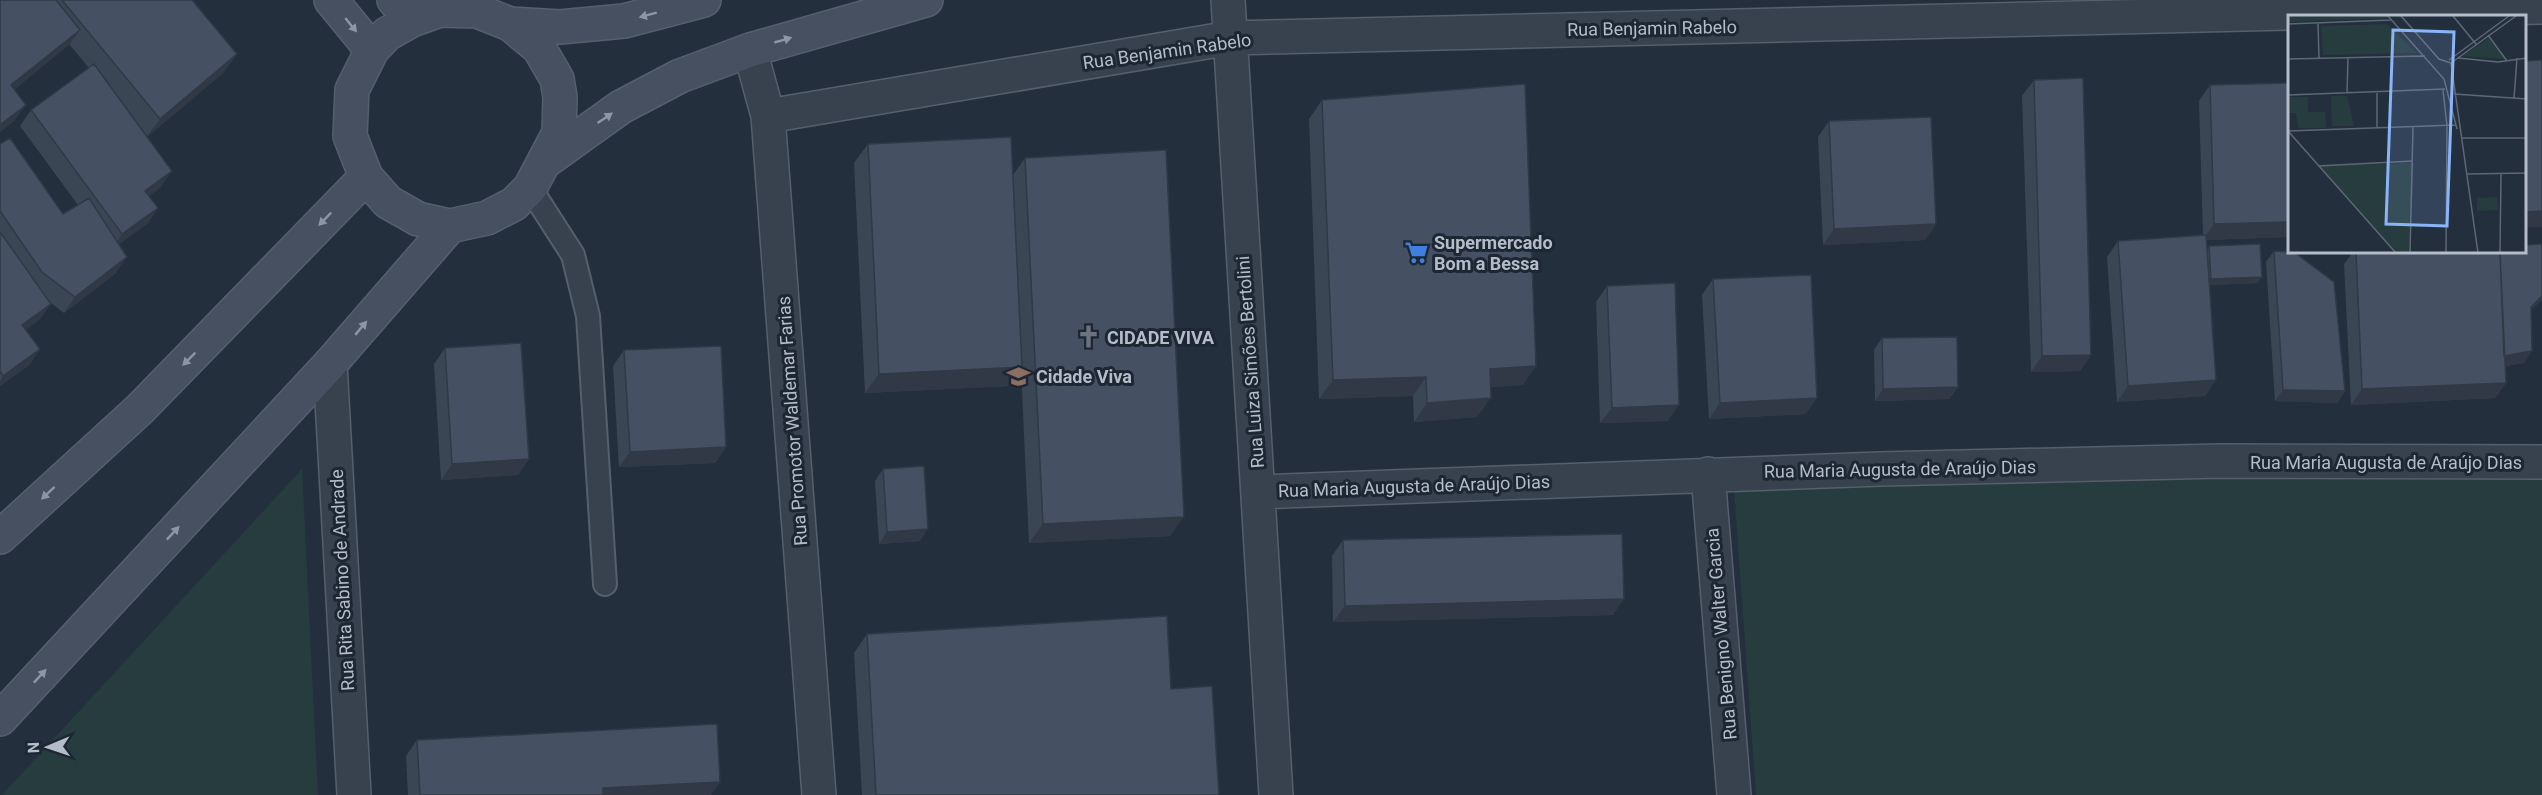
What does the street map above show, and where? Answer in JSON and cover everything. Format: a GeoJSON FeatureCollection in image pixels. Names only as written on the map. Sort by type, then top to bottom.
{"type":"FeatureCollection","features":[{"type":"Feature","properties":{"kind":"main road"},"geometry":{"type":"LineString","coordinates":[[331,0],[372,50]]}},
{"type":"Feature","properties":{"kind":"main road"},"geometry":{"type":"LineString","coordinates":[[510,24],[538,48],[557,80],[560,133],[536,176],[514,204],[487,218],[450,226],[426,221],[402,212],[382,196],[366,177],[350,136],[352,90],[372,50],[387,34],[403,10],[477,11],[510,24],[560,27],[624,21],[704,0]]}},
{"type":"Feature","properties":{"kind":"main road"},"geometry":{"type":"LineString","coordinates":[[536,176],[621,107],[680,76],[750,50],[926,0]]}},
{"type":"Feature","properties":{"kind":"main road"},"geometry":{"type":"LineString","coordinates":[[0,537],[140,409],[366,177]]}},
{"type":"Feature","properties":{"kind":"main road"},"geometry":{"type":"LineString","coordinates":[[0,719],[330,364],[450,226]]}},
{"type":"Feature","properties":{"kind":"street","name":"Rua Luiza Simões Bertolini"},"geometry":{"type":"LineString","coordinates":[[1228,0],[1276,795]]}},
{"type":"Feature","properties":{"kind":"street","name":"Rua Benjamin Rabelo"},"geometry":{"type":"LineString","coordinates":[[768,116],[1230,38],[2542,7]]}},
{"type":"Feature","properties":{"kind":"street","name":"Rua Promotor Waldemar Farias"},"geometry":{"type":"LineString","coordinates":[[750,50],[768,116],[819,795]]}},
{"type":"Feature","properties":{"kind":"street","name":"Rua Rita Sabino de Andrade"},"geometry":{"type":"LineString","coordinates":[[330,364],[354,795]]}},
{"type":"Feature","properties":{"kind":"street","name":"Rua Maria Augusta de Araújo Dias"},"geometry":{"type":"LineString","coordinates":[[1258,492],[1708,474],[2220,461],[2542,462]]}},
{"type":"Feature","properties":{"kind":"street","name":"Rua Benigno Walter Garcia"},"geometry":{"type":"LineString","coordinates":[[1708,474],[1734,795]]}},
{"type":"Feature","properties":{"kind":"lane"},"geometry":{"type":"LineString","coordinates":[[536,176],[573,255],[588,316],[605,584]]}},
{"type":"Feature","properties":{"kind":"green space"},"geometry":{"type":"Polygon","coordinates":[[[1732,462],[2542,478],[2542,795],[1756,795],[1732,462]]]}},
{"type":"Feature","properties":{"kind":"green space"},"geometry":{"type":"Polygon","coordinates":[[[302,469],[318,795],[2,795],[302,469]]]}},
{"type":"Feature","properties":{"kind":"building"},"geometry":{"type":"Polygon","coordinates":[[[0,0],[56,0],[80,30],[11,85],[26,105],[0,125],[0,0]]]}},
{"type":"Feature","properties":{"kind":"building"},"geometry":{"type":"Polygon","coordinates":[[[62,0],[192,0],[237,54],[160,119],[62,0]]]}},
{"type":"Feature","properties":{"kind":"building"},"geometry":{"type":"Polygon","coordinates":[[[2542,60],[2542,211],[2527,212],[2527,61],[2542,60]]]}},
{"type":"Feature","properties":{"kind":"building"},"geometry":{"type":"Polygon","coordinates":[[[94,64],[172,171],[145,191],[158,208],[122,234],[31,110],[94,64]]]}},
{"type":"Feature","properties":{"kind":"building"},"geometry":{"type":"Polygon","coordinates":[[[2083,78],[2091,355],[2042,356],[2034,80],[2083,78]]]}},
{"type":"Feature","properties":{"kind":"building"},"geometry":{"type":"Polygon","coordinates":[[[2288,83],[2288,222],[2214,224],[2210,85],[2288,83]]]}},
{"type":"Feature","properties":{"kind":"building","name":"Supermercado Bom a Bessa"},"geometry":{"type":"Polygon","coordinates":[[[1525,84],[1536,366],[1490,369],[1491,398],[1427,403],[1426,377],[1333,380],[1322,100],[1525,84]]]}},
{"type":"Feature","properties":{"kind":"building"},"geometry":{"type":"Polygon","coordinates":[[[1931,117],[1936,224],[1834,229],[1829,121],[1931,117]]]}},
{"type":"Feature","properties":{"kind":"building"},"geometry":{"type":"Polygon","coordinates":[[[1011,137],[1022,367],[879,374],[868,144],[1011,137]]]}},
{"type":"Feature","properties":{"kind":"building"},"geometry":{"type":"Polygon","coordinates":[[[10,138],[63,214],[89,198],[127,257],[75,297],[42,272],[0,211],[0,144],[10,138]]]}},
{"type":"Feature","properties":{"kind":"building"},"geometry":{"type":"Polygon","coordinates":[[[1166,150],[1184,517],[1043,524],[1025,158],[1166,150]]]}},
{"type":"Feature","properties":{"kind":"building"},"geometry":{"type":"Polygon","coordinates":[[[0,232],[51,304],[22,325],[40,349],[3,376],[0,371],[0,232]]]}},
{"type":"Feature","properties":{"kind":"building"},"geometry":{"type":"Polygon","coordinates":[[[2206,235],[2216,380],[2128,386],[2118,241],[2206,235]]]}},
{"type":"Feature","properties":{"kind":"building"},"geometry":{"type":"Polygon","coordinates":[[[2260,244],[2262,277],[2211,279],[2209,246],[2260,244]]]}},
{"type":"Feature","properties":{"kind":"building"},"geometry":{"type":"Polygon","coordinates":[[[2542,244],[2542,296],[2531,307],[2532,351],[2504,356],[2500,254],[2527,254],[2527,245],[2542,244]]]}},
{"type":"Feature","properties":{"kind":"building"},"geometry":{"type":"Polygon","coordinates":[[[2274,251],[2297,254],[2334,282],[2345,391],[2283,390],[2274,251]]]}},
{"type":"Feature","properties":{"kind":"building"},"geometry":{"type":"Polygon","coordinates":[[[2356,254],[2500,254],[2506,383],[2362,389],[2356,254]]]}},
{"type":"Feature","properties":{"kind":"building"},"geometry":{"type":"Polygon","coordinates":[[[1811,275],[1817,398],[1720,403],[1713,279],[1811,275]]]}},
{"type":"Feature","properties":{"kind":"building"},"geometry":{"type":"Polygon","coordinates":[[[1675,283],[1679,405],[1612,408],[1607,286],[1675,283]]]}},
{"type":"Feature","properties":{"kind":"building"},"geometry":{"type":"Polygon","coordinates":[[[1957,337],[1958,387],[1883,389],[1882,338],[1957,337]]]}},
{"type":"Feature","properties":{"kind":"building"},"geometry":{"type":"Polygon","coordinates":[[[521,343],[529,459],[452,464],[445,348],[521,343]]]}},
{"type":"Feature","properties":{"kind":"building"},"geometry":{"type":"Polygon","coordinates":[[[721,346],[726,447],[630,452],[624,350],[721,346]]]}},
{"type":"Feature","properties":{"kind":"building"},"geometry":{"type":"Polygon","coordinates":[[[924,466],[928,529],[887,532],[883,469],[924,466]]]}},
{"type":"Feature","properties":{"kind":"building"},"geometry":{"type":"Polygon","coordinates":[[[1622,534],[1624,599],[1345,606],[1343,540],[1622,534]]]}},
{"type":"Feature","properties":{"kind":"building"},"geometry":{"type":"Polygon","coordinates":[[[1167,616],[1171,689],[1212,686],[1219,795],[876,795],[867,634],[1167,616]]]}},
{"type":"Feature","properties":{"kind":"building"},"geometry":{"type":"Polygon","coordinates":[[[717,724],[720,782],[603,788],[603,795],[420,795],[417,740],[717,724]]]}},
{"type":"Feature","properties":{"kind":"place","name":"Supermercado Bom a Bessa"},"geometry":{"type":"Point","coordinates":[1416,252]}},
{"type":"Feature","properties":{"kind":"place","name":"CIDADE VIVA"},"geometry":{"type":"Point","coordinates":[1089,337]}},
{"type":"Feature","properties":{"kind":"place","name":"Cidade Viva"},"geometry":{"type":"Point","coordinates":[1018,376]}}]}
